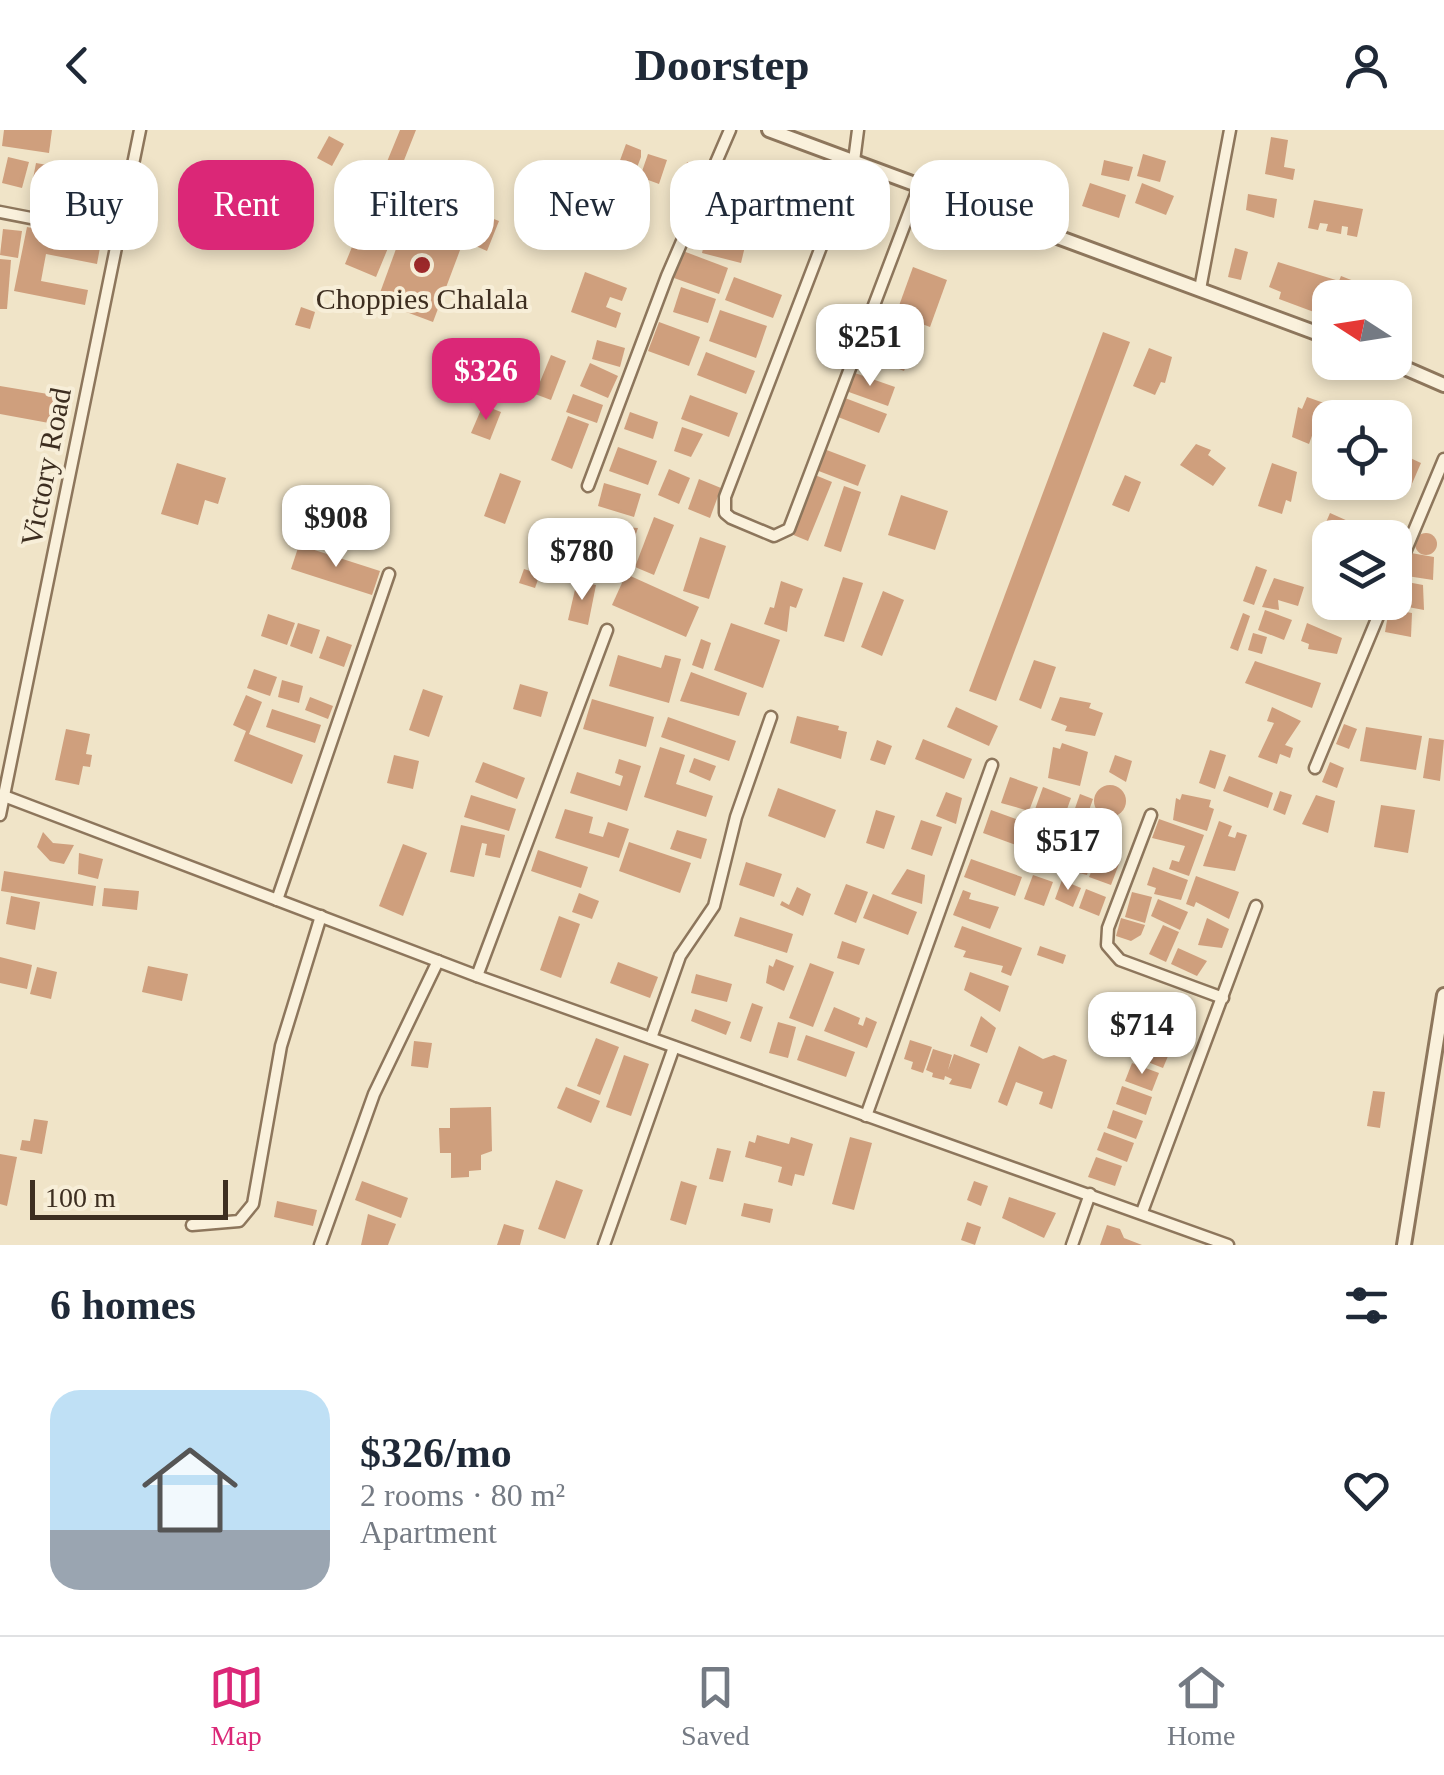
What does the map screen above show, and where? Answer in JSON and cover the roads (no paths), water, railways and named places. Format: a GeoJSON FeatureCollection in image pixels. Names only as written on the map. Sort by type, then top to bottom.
{"type":"FeatureCollection","features":[{"type":"Feature","properties":{"kind":"street","name":"Victory Road"},"geometry":{"type":"LineString","coordinates":[[134,160],[140,130]]}},
{"type":"Feature","properties":{"kind":"street"},"geometry":{"type":"LineString","coordinates":[[588,486],[667,276],[730,130]]}},
{"type":"Feature","properties":{"kind":"street"},"geometry":{"type":"LineString","coordinates":[[769,130],[854,160],[858,130]]}},
{"type":"Feature","properties":{"kind":"street"},"geometry":{"type":"LineString","coordinates":[[1200,290],[1230,130]]}},
{"type":"Feature","properties":{"kind":"street"},"geometry":{"type":"LineString","coordinates":[[820,250],[725,497],[725,513],[731,518],[774,536],[784,535],[792,522],[910,210]]}},
{"type":"Feature","properties":{"kind":"street"},"geometry":{"type":"LineString","coordinates":[[0,212],[30,218]]}},
{"type":"Feature","properties":{"kind":"street"},"geometry":{"type":"LineString","coordinates":[[1069,240],[1312,331]]}},
{"type":"Feature","properties":{"kind":"street","name":"Victory Road"},"geometry":{"type":"LineString","coordinates":[[0,814],[115,250]]}},
{"type":"Feature","properties":{"kind":"street"},"geometry":{"type":"LineString","coordinates":[[1412,371],[1444,384]]}},
{"type":"Feature","properties":{"kind":"street"},"geometry":{"type":"LineString","coordinates":[[1412,535],[1444,459]]}},
{"type":"Feature","properties":{"kind":"street"},"geometry":{"type":"LineString","coordinates":[[277,900],[389,574]]}},
{"type":"Feature","properties":{"kind":"street"},"geometry":{"type":"LineString","coordinates":[[1315,768],[1377,620]]}},
{"type":"Feature","properties":{"kind":"street"},"geometry":{"type":"LineString","coordinates":[[477,976],[607,630]]}},
{"type":"Feature","properties":{"kind":"street"},"geometry":{"type":"LineString","coordinates":[[651,1038],[680,956],[714,906],[736,818],[771,716]]}},
{"type":"Feature","properties":{"kind":"street"},"geometry":{"type":"LineString","coordinates":[[0,740],[14,743]]}},
{"type":"Feature","properties":{"kind":"street"},"geometry":{"type":"LineString","coordinates":[[866,1116],[992,766]]}},
{"type":"Feature","properties":{"kind":"street"},"geometry":{"type":"LineString","coordinates":[[4,796],[477,976],[1228,1245]]}},
{"type":"Feature","properties":{"kind":"street"},"geometry":{"type":"LineString","coordinates":[[1152,815],[1108,928],[1106,945],[1120,960],[1223,998]]}},
{"type":"Feature","properties":{"kind":"street"},"geometry":{"type":"LineString","coordinates":[[1142,1212],[1256,906]]}},
{"type":"Feature","properties":{"kind":"street"},"geometry":{"type":"LineString","coordinates":[[192,1225],[239,1221],[253,1204],[281,1046],[320,916]]}},
{"type":"Feature","properties":{"kind":"street"},"geometry":{"type":"LineString","coordinates":[[320,1245],[374,1094],[438,961]]}},
{"type":"Feature","properties":{"kind":"street"},"geometry":{"type":"LineString","coordinates":[[1404,1245],[1444,995]]}},
{"type":"Feature","properties":{"kind":"street"},"geometry":{"type":"LineString","coordinates":[[604,1245],[674,1047]]}},
{"type":"Feature","properties":{"kind":"street"},"geometry":{"type":"LineString","coordinates":[[1072,1245],[1090,1194]]}},
{"type":"Feature","properties":{"kind":"place","name":"Choppies Chalala"},"geometry":{"type":"Point","coordinates":[422,265]}}]}
